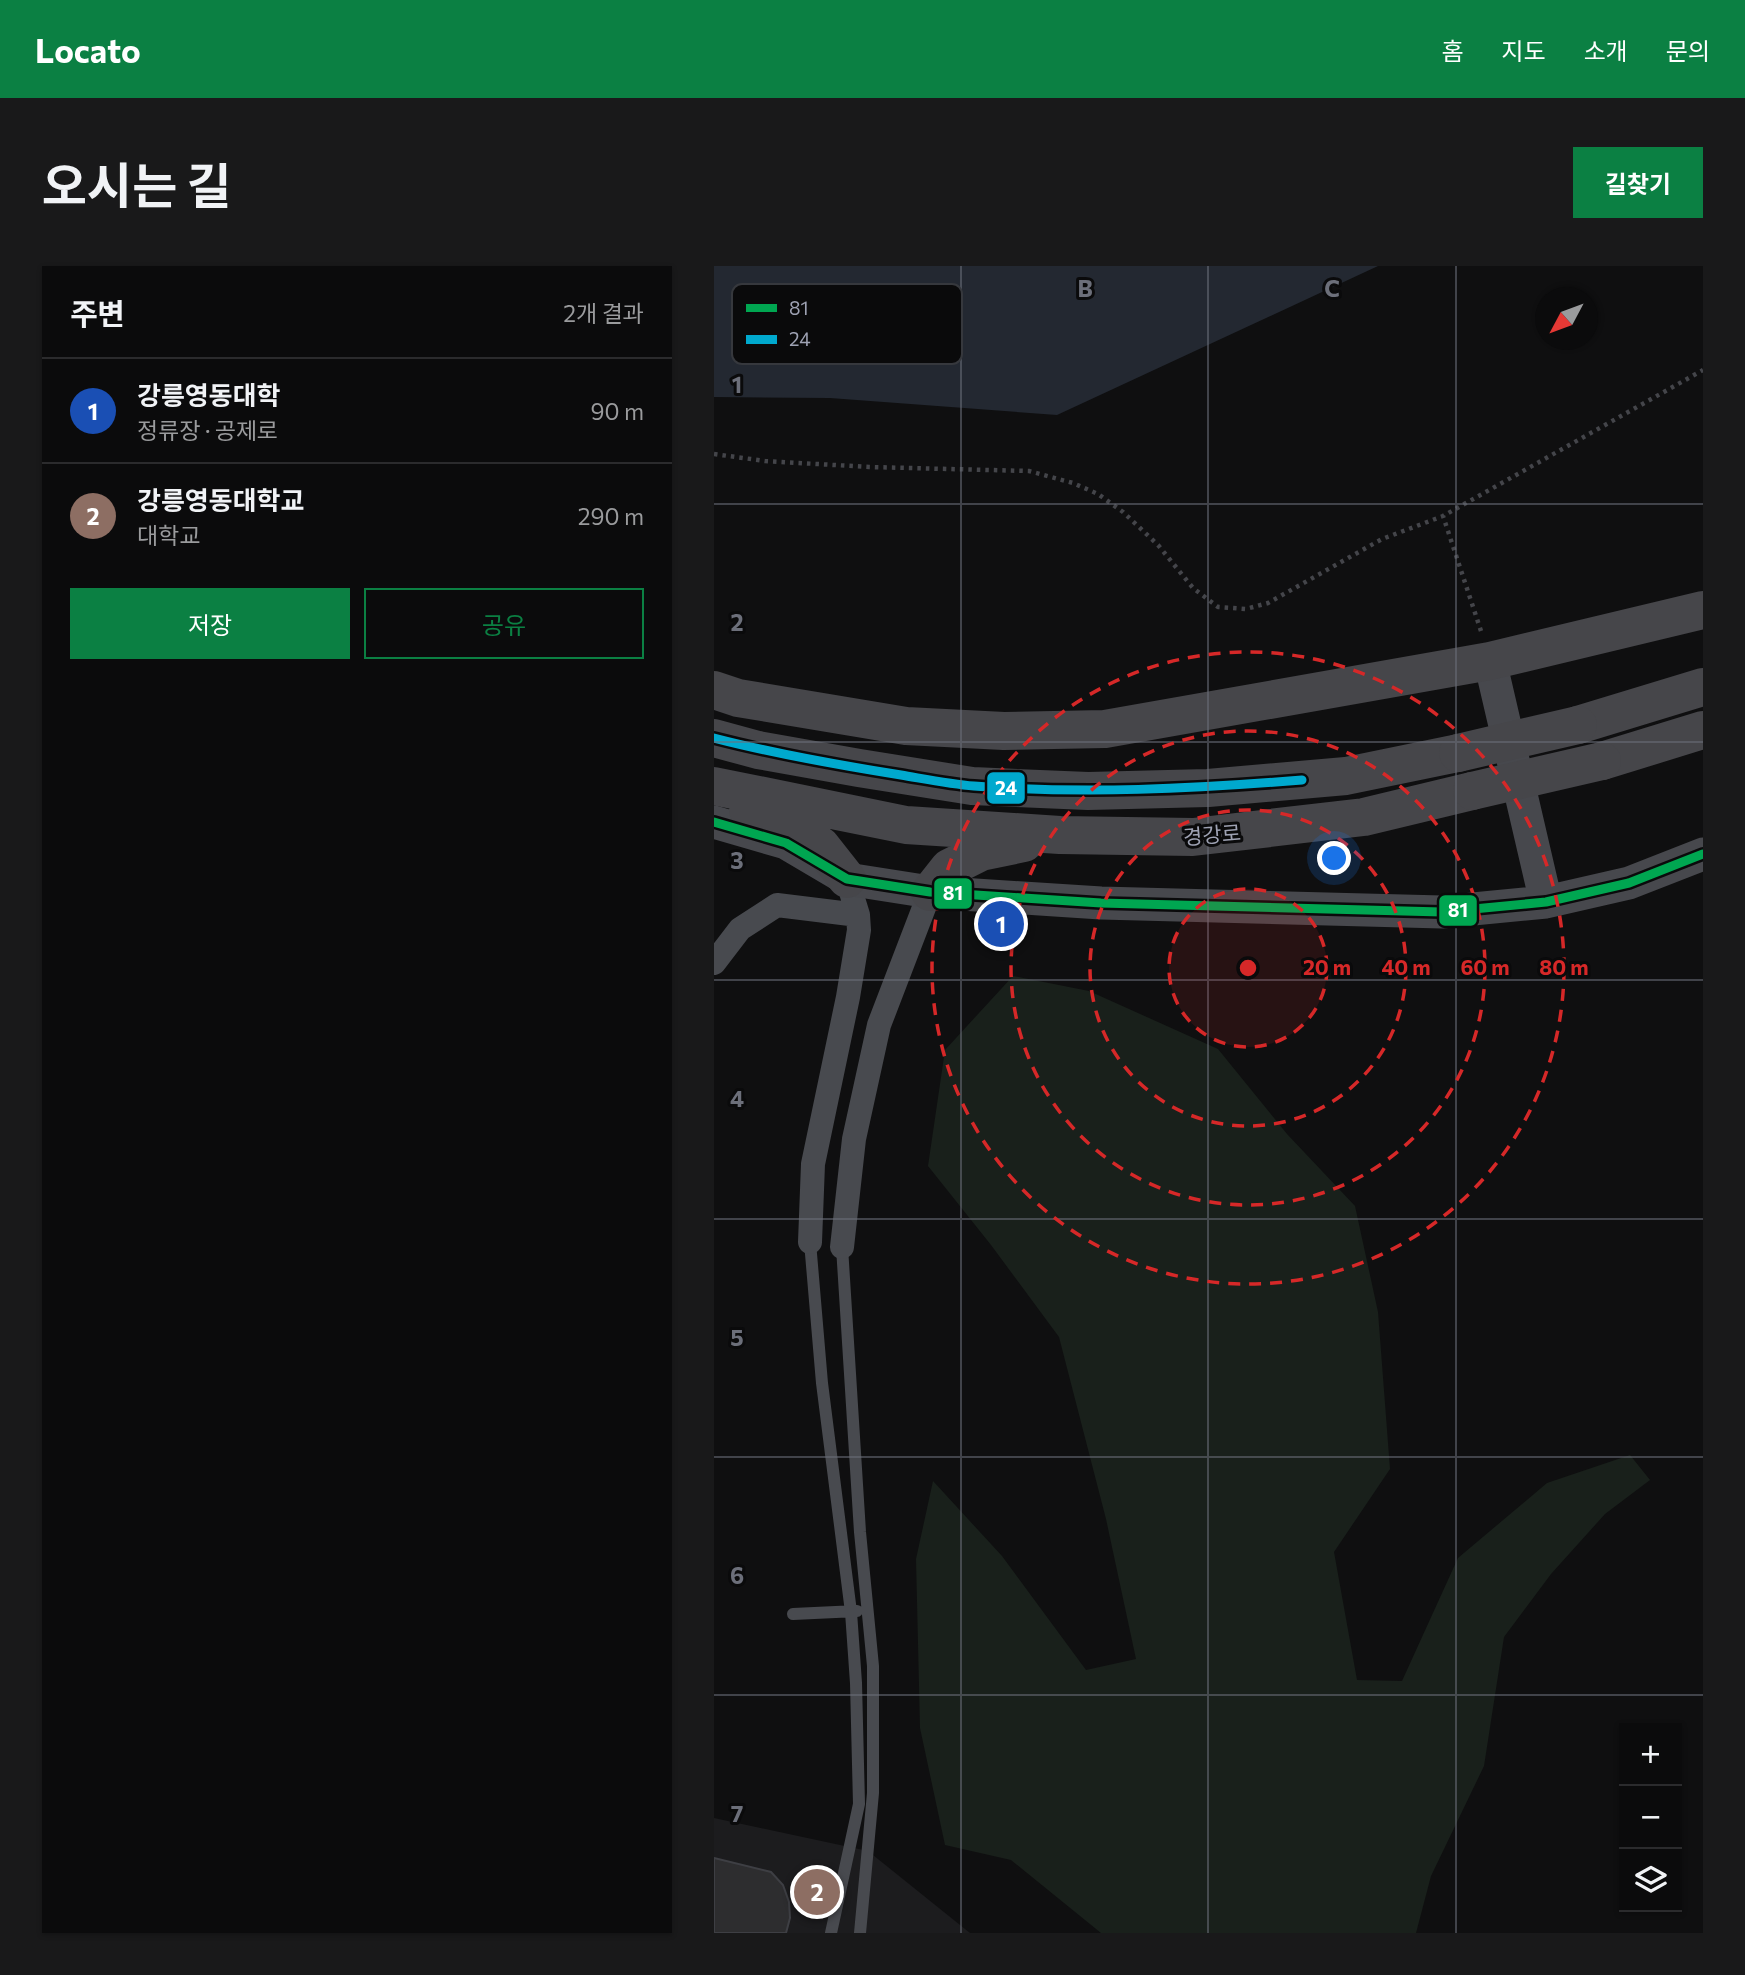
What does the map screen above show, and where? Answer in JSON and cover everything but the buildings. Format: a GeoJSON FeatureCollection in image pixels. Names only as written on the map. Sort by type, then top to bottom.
{"type":"FeatureCollection","features":[{"type":"Feature","properties":{"kind":"highway"},"geometry":{"type":"LineString","coordinates":[[714,690],[738,698],[905,726],[1004,731],[1105,729],[1490,661],[1703,610]]}},
{"type":"Feature","properties":{"kind":"highway"},"geometry":{"type":"LineString","coordinates":[[714,738],[758,750],[972,786],[1088,790],[1208,788],[1346,776],[1578,725],[1703,687]]}},
{"type":"Feature","properties":{"kind":"highway","name":"경강로"},"geometry":{"type":"LineString","coordinates":[[714,786],[906,825],[1060,835],[1193,837],[1364,817],[1602,761],[1703,730]]}},
{"type":"Feature","properties":{"kind":"highway"},"geometry":{"type":"LineString","coordinates":[[714,794],[749,811],[790,825],[821,846],[846,879]]}},
{"type":"Feature","properties":{"kind":"highway"},"geometry":{"type":"LineString","coordinates":[[930,892],[949,868],[981,852],[1060,835]]}},
{"type":"Feature","properties":{"kind":"street"},"geometry":{"type":"LineString","coordinates":[[1490,661],[1546,902]]}},
{"type":"Feature","properties":{"kind":"street"},"geometry":{"type":"LineString","coordinates":[[714,822],[786,843],[846,879],[930,892],[1101,903],[1442,912],[1546,902],[1629,883],[1703,854]]}},
{"type":"Feature","properties":{"kind":"street"},"geometry":{"type":"LineString","coordinates":[[810,1242],[813,1164],[848,997],[859,930],[858,915],[846,879]]}},
{"type":"Feature","properties":{"kind":"street"},"geometry":{"type":"LineString","coordinates":[[842,1247],[855,1139],[879,1025],[930,892]]}},
{"type":"Feature","properties":{"kind":"street"},"geometry":{"type":"LineString","coordinates":[[714,963],[740,929],[776,905],[858,915]]}},
{"type":"Feature","properties":{"kind":"lane"},"geometry":{"type":"LineString","coordinates":[[810,1242],[822,1382],[851,1612],[856,1683],[859,1804],[831,1933]]}},
{"type":"Feature","properties":{"kind":"lane"},"geometry":{"type":"LineString","coordinates":[[842,1247],[851,1415],[873,1667],[873,1793],[860,1933]]}},
{"type":"Feature","properties":{"kind":"lane"},"geometry":{"type":"LineString","coordinates":[[793,1614],[868,1610]]}},
{"type":"Feature","properties":{"kind":"path"},"geometry":{"type":"LineString","coordinates":[[714,454],[765,461],[869,467],[1029,471],[1073,483],[1098,494],[1123,512],[1158,545],[1193,588],[1218,607],[1247,609],[1268,603],[1382,539],[1443,516],[1703,370]]}},
{"type":"Feature","properties":{"kind":"path"},"geometry":{"type":"LineString","coordinates":[[1443,516],[1490,661]]}},
{"type":"Feature","properties":{"kind":"shaded area"},"geometry":{"type":"Polygon","coordinates":[[[714,266],[1378,266],[1057,415],[830,398],[714,397],[714,266]]]}},
{"type":"Feature","properties":{"kind":"shaded area"},"geometry":{"type":"Polygon","coordinates":[[[1013,976],[1089,991],[1218,1049],[1287,1134],[1355,1206],[1378,1312],[1390,1469],[1334,1552],[1357,1680],[1402,1681],[1458,1558],[1547,1483],[1630,1455],[1650,1480],[1605,1514],[1551,1574],[1504,1637],[1484,1766],[1431,1876],[1416,1933],[1101,1933],[1011,1860],[945,1845],[920,1728],[916,1559],[933,1481],[1002,1556],[1086,1670],[1136,1659],[1106,1519],[1059,1337],[928,1166],[945,1050],[1013,976]]]}},
{"type":"Feature","properties":{"kind":"shaded area"},"geometry":{"type":"Polygon","coordinates":[[[714,1818],[868,1851],[970,1933],[714,1933],[714,1818]]]}},
{"type":"Feature","properties":{"kind":"transit line","name":"24"},"geometry":{"type":"LineString","coordinates":[[714,738],[830,763],[974,786],[1056,790],[1138,789],[1302,780]]}},
{"type":"Feature","properties":{"kind":"transit line","name":"81"},"geometry":{"type":"LineString","coordinates":[[714,822],[786,843],[847,879],[930,892],[1101,903],[1442,912],[1546,902],[1629,883],[1703,854]]}},
{"type":"Feature","properties":{"kind":"place","name":"강릉영동대학"},"geometry":{"type":"Point","coordinates":[1001,924]}},
{"type":"Feature","properties":{"kind":"place","name":"강릉영동대학교"},"geometry":{"type":"Point","coordinates":[817,1892]}}]}
